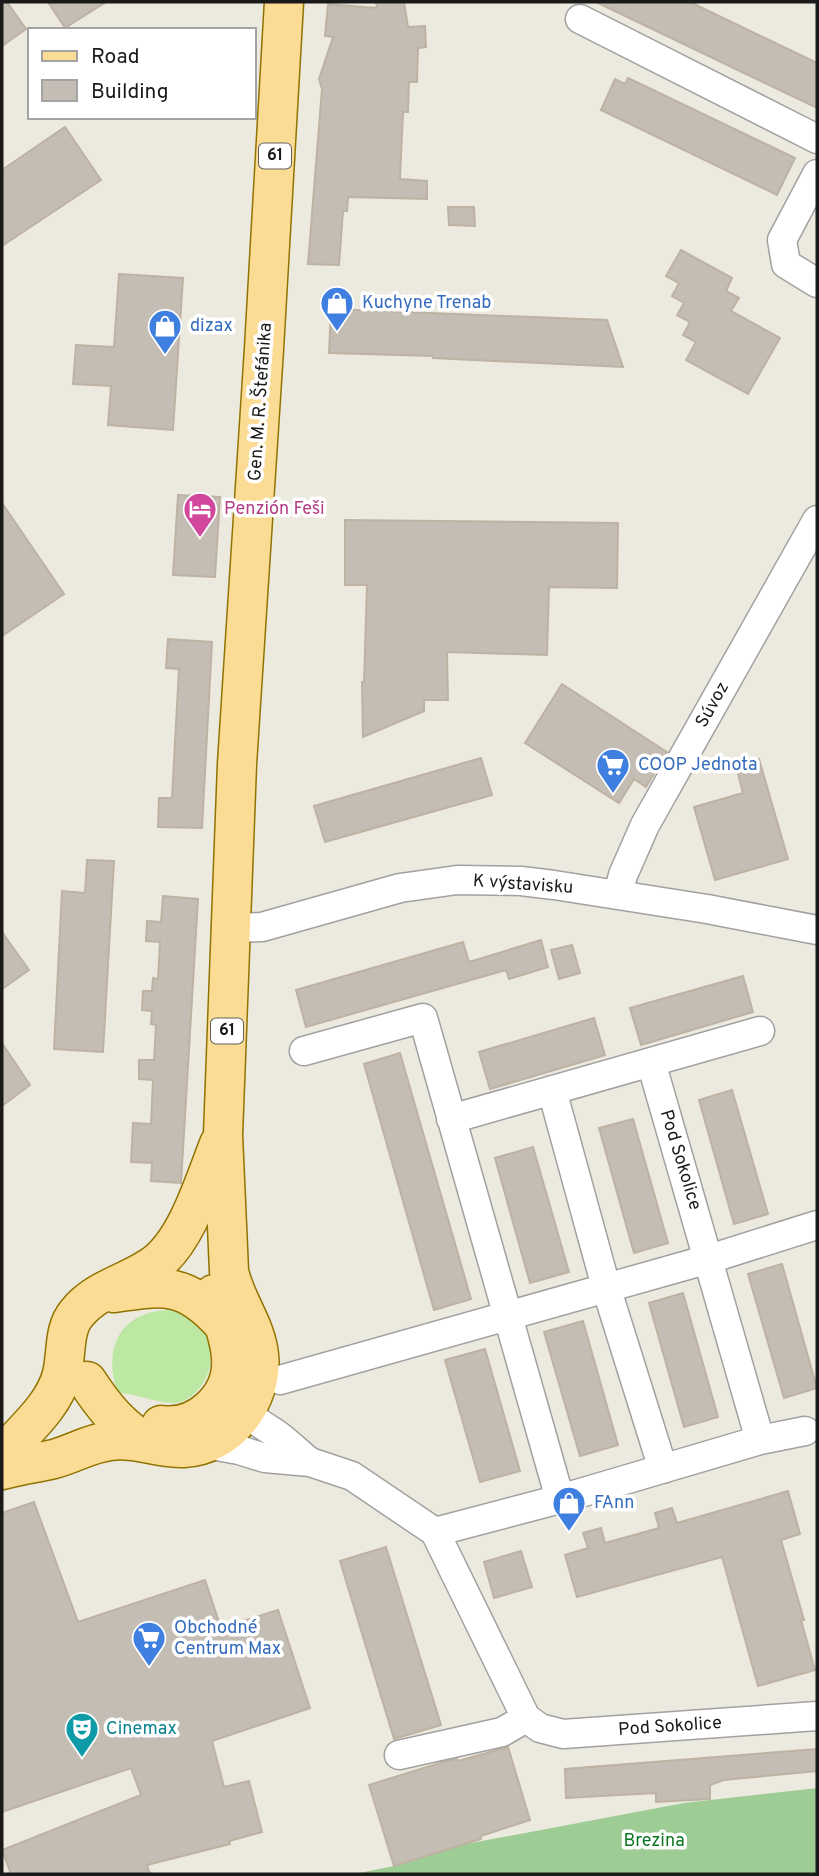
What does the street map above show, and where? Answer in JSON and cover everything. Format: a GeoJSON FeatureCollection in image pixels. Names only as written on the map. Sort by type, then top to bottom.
{"type":"FeatureCollection","features":[{"type":"Feature","properties":{"kind":"main road","name":"Gen. M. R. Štefánika"},"geometry":{"type":"LineString","coordinates":[[231,928],[237,764],[284,2]]}},
{"type":"Feature","properties":{"kind":"main road","name":"61"},"geometry":{"type":"LineString","coordinates":[[231,928],[223,1135],[216,1188],[213,1290],[229,1341],[232,1362],[252,1391]]}},
{"type":"Feature","properties":{"kind":"main road","name":"61"},"geometry":{"type":"LineString","coordinates":[[6,1460],[68,1413],[80,1397],[87,1381],[94,1338],[103,1320],[116,1305],[170,1276],[180,1265],[194,1241],[216,1188]]}},
{"type":"Feature","properties":{"kind":"main road","name":"61"},"geometry":{"type":"LineString","coordinates":[[6,1460],[45,1407],[62,1376],[67,1334],[75,1314],[96,1295],[153,1266],[169,1251],[216,1188]]}},
{"type":"Feature","properties":{"kind":"main road","name":"61"},"geometry":{"type":"LineString","coordinates":[[216,1188],[232,1288],[256,1336],[260,1366],[252,1391]]}},
{"type":"Feature","properties":{"kind":"main road","name":"61"},"geometry":{"type":"LineString","coordinates":[[96,1295],[149,1288],[175,1289],[206,1305],[222,1323]]}},
{"type":"Feature","properties":{"kind":"main road"},"geometry":{"type":"LineString","coordinates":[[87,1381],[113,1417],[128,1432],[147,1443]]}},
{"type":"Feature","properties":{"kind":"main road","name":"61"},"geometry":{"type":"LineString","coordinates":[[6,1460],[113,1417],[127,1415],[153,1424],[173,1426],[193,1422],[209,1411],[222,1395],[252,1391]]}},
{"type":"Feature","properties":{"kind":"main road"},"geometry":{"type":"LineString","coordinates":[[6,1460],[56,1458],[107,1441],[123,1439],[166,1448],[205,1444],[233,1426],[252,1391]]}},
{"type":"Feature","properties":{"kind":"street"},"geometry":{"type":"LineString","coordinates":[[580,19],[817,139]]}},
{"type":"Feature","properties":{"kind":"street"},"geometry":{"type":"LineString","coordinates":[[817,174],[782,240],[786,264],[817,283]]}},
{"type":"Feature","properties":{"kind":"street","name":"Súvoz"},"geometry":{"type":"LineString","coordinates":[[618,894],[623,875],[645,825],[817,520]]}},
{"type":"Feature","properties":{"kind":"street","name":"K výstavisku"},"geometry":{"type":"LineString","coordinates":[[231,928],[262,927],[400,888],[457,880],[522,881],[618,894],[817,930]]}},
{"type":"Feature","properties":{"kind":"street"},"geometry":{"type":"LineString","coordinates":[[304,1051],[423,1018],[560,1499]]}},
{"type":"Feature","properties":{"kind":"street"},"geometry":{"type":"LineString","coordinates":[[451,1119],[760,1031]]}},
{"type":"Feature","properties":{"kind":"street","name":"Pod Sokolice"},"geometry":{"type":"LineString","coordinates":[[651,1062],[760,1440]]}},
{"type":"Feature","properties":{"kind":"street"},"geometry":{"type":"LineString","coordinates":[[552,1090],[606,1287],[663,1469]]}},
{"type":"Feature","properties":{"kind":"street"},"geometry":{"type":"LineString","coordinates":[[310,1462],[276,1434],[252,1391],[507,1315],[709,1259],[817,1225]]}},
{"type":"Feature","properties":{"kind":"street"},"geometry":{"type":"LineString","coordinates":[[435,1532],[560,1499],[760,1440],[805,1431]]}},
{"type":"Feature","properties":{"kind":"street"},"geometry":{"type":"LineString","coordinates":[[205,1444],[265,1458],[310,1462],[352,1476],[435,1532],[526,1718],[502,1732],[399,1755]]}},
{"type":"Feature","properties":{"kind":"street","name":"Pod Sokolice"},"geometry":{"type":"LineString","coordinates":[[526,1718],[540,1728],[564,1734],[817,1716]]}},
{"type":"Feature","properties":{"kind":"green space"},"geometry":{"type":"Polygon","coordinates":[[[170,1310],[192,1319],[206,1334],[210,1345],[210,1368],[200,1388],[181,1402],[175,1403],[118,1393],[112,1361],[119,1335],[139,1317],[170,1310]]]}},
{"type":"Feature","properties":{"kind":"green space","name":"Brezina"},"geometry":{"type":"Polygon","coordinates":[[[817,1788],[817,1874],[354,1874],[394,1866],[461,1845],[684,1803],[817,1788]]]}},
{"type":"Feature","properties":{"kind":"building"},"geometry":{"type":"Polygon","coordinates":[[[2,2],[7,2],[26,29],[2,46],[2,2]]]}},
{"type":"Feature","properties":{"kind":"building"},"geometry":{"type":"Polygon","coordinates":[[[48,2],[106,2],[65,28],[48,2]]]}},
{"type":"Feature","properties":{"kind":"building"},"geometry":{"type":"Polygon","coordinates":[[[376,2],[404,2],[408,27],[425,26],[426,47],[418,48],[417,82],[409,82],[408,112],[403,112],[400,179],[427,181],[427,199],[348,197],[347,211],[343,211],[339,265],[308,264],[322,89],[319,79],[333,37],[325,36],[328,4],[377,8],[376,2]]]}},
{"type":"Feature","properties":{"kind":"building"},"geometry":{"type":"Polygon","coordinates":[[[596,2],[690,2],[817,63],[817,108],[596,2]]]}},
{"type":"Feature","properties":{"kind":"building"},"geometry":{"type":"Polygon","coordinates":[[[628,78],[795,158],[777,195],[601,110],[615,79],[625,84],[628,78]]]}},
{"type":"Feature","properties":{"kind":"building"},"geometry":{"type":"Polygon","coordinates":[[[65,127],[101,180],[2,246],[2,170],[65,127]]]}},
{"type":"Feature","properties":{"kind":"building"},"geometry":{"type":"Polygon","coordinates":[[[448,207],[474,207],[475,226],[449,225],[448,207]]]}},
{"type":"Feature","properties":{"kind":"building"},"geometry":{"type":"Polygon","coordinates":[[[681,250],[732,278],[726,291],[739,298],[731,311],[780,338],[748,394],[686,360],[696,342],[683,335],[690,322],[677,315],[684,303],[672,296],[679,283],[666,276],[681,250]]]}},
{"type":"Feature","properties":{"kind":"building"},"geometry":{"type":"Polygon","coordinates":[[[119,274],[183,278],[173,430],[108,425],[111,386],[73,384],[76,345],[114,347],[119,274]]]}},
{"type":"Feature","properties":{"kind":"building"},"geometry":{"type":"Polygon","coordinates":[[[331,309],[607,320],[623,367],[329,353],[331,309]]]}},
{"type":"Feature","properties":{"kind":"building"},"geometry":{"type":"Polygon","coordinates":[[[178,495],[220,497],[215,577],[173,575],[178,495]]]}},
{"type":"Feature","properties":{"kind":"building"},"geometry":{"type":"Polygon","coordinates":[[[2,503],[64,594],[2,636],[2,503]]]}},
{"type":"Feature","properties":{"kind":"building"},"geometry":{"type":"Polygon","coordinates":[[[345,520],[618,523],[617,588],[549,587],[547,655],[447,652],[448,700],[424,700],[424,711],[363,737],[362,682],[367,585],[345,585],[345,520]]]}},
{"type":"Feature","properties":{"kind":"building"},"geometry":{"type":"Polygon","coordinates":[[[168,639],[212,642],[202,828],[158,827],[159,798],[172,798],[179,669],[166,668],[168,639]]]}},
{"type":"Feature","properties":{"kind":"building"},"geometry":{"type":"Polygon","coordinates":[[[562,684],[667,752],[646,787],[634,779],[619,803],[525,743],[562,684]]]}},
{"type":"Feature","properties":{"kind":"building"},"geometry":{"type":"Polygon","coordinates":[[[481,758],[492,795],[325,842],[314,806],[481,758]]]}},
{"type":"Feature","properties":{"kind":"building"},"geometry":{"type":"Polygon","coordinates":[[[759,759],[788,859],[715,880],[694,807],[743,793],[736,766],[759,759]]]}},
{"type":"Feature","properties":{"kind":"building"},"geometry":{"type":"Polygon","coordinates":[[[87,860],[114,861],[103,1052],[54,1049],[62,891],[85,893],[87,860]]]}},
{"type":"Feature","properties":{"kind":"building"},"geometry":{"type":"Polygon","coordinates":[[[163,896],[198,899],[181,1183],[151,1181],[152,1163],[131,1162],[133,1123],[151,1124],[153,1080],[139,1079],[139,1060],[154,1060],[156,1025],[151,1024],[152,1011],[142,1010],[143,991],[152,991],[153,978],[158,979],[160,942],[146,941],[147,921],[161,922],[163,896]]]}},
{"type":"Feature","properties":{"kind":"building"},"geometry":{"type":"Polygon","coordinates":[[[2,932],[29,970],[2,989],[2,932]]]}},
{"type":"Feature","properties":{"kind":"building"},"geometry":{"type":"Polygon","coordinates":[[[541,940],[548,967],[509,979],[506,970],[306,1027],[296,990],[463,942],[469,962],[541,940]]]}},
{"type":"Feature","properties":{"kind":"building"},"geometry":{"type":"Polygon","coordinates":[[[572,945],[580,973],[559,979],[551,950],[572,945]]]}},
{"type":"Feature","properties":{"kind":"building"},"geometry":{"type":"Polygon","coordinates":[[[743,976],[753,1012],[641,1045],[630,1008],[743,976]]]}},
{"type":"Feature","properties":{"kind":"building"},"geometry":{"type":"Polygon","coordinates":[[[594,1018],[605,1055],[490,1089],[479,1052],[594,1018]]]}},
{"type":"Feature","properties":{"kind":"building"},"geometry":{"type":"Polygon","coordinates":[[[2,1043],[30,1085],[2,1106],[2,1043]]]}},
{"type":"Feature","properties":{"kind":"building"},"geometry":{"type":"Polygon","coordinates":[[[400,1053],[471,1299],[434,1310],[364,1064],[400,1053]]]}},
{"type":"Feature","properties":{"kind":"building"},"geometry":{"type":"Polygon","coordinates":[[[732,1090],[768,1214],[734,1224],[699,1100],[732,1090]]]}},
{"type":"Feature","properties":{"kind":"building"},"geometry":{"type":"Polygon","coordinates":[[[633,1119],[668,1243],[634,1253],[599,1128],[633,1119]]]}},
{"type":"Feature","properties":{"kind":"building"},"geometry":{"type":"Polygon","coordinates":[[[533,1147],[569,1272],[530,1283],[495,1158],[533,1147]]]}},
{"type":"Feature","properties":{"kind":"building"},"geometry":{"type":"Polygon","coordinates":[[[782,1264],[817,1388],[784,1398],[748,1274],[782,1264]]]}},
{"type":"Feature","properties":{"kind":"building"},"geometry":{"type":"Polygon","coordinates":[[[683,1293],[718,1417],[684,1427],[649,1303],[683,1293]]]}},
{"type":"Feature","properties":{"kind":"building"},"geometry":{"type":"Polygon","coordinates":[[[583,1321],[618,1445],[580,1456],[544,1332],[583,1321]]]}},
{"type":"Feature","properties":{"kind":"building"},"geometry":{"type":"Polygon","coordinates":[[[485,1349],[520,1471],[480,1482],[445,1360],[485,1349]]]}},
{"type":"Feature","properties":{"kind":"building"},"geometry":{"type":"Polygon","coordinates":[[[788,1491],[800,1534],[781,1540],[815,1670],[758,1686],[722,1557],[577,1597],[565,1555],[588,1548],[583,1533],[601,1528],[605,1543],[659,1528],[655,1513],[672,1508],[677,1523],[788,1491]]]}},
{"type":"Feature","properties":{"kind":"building","name":"Obchodné Centrum Max"},"geometry":{"type":"Polygon","coordinates":[[[34,1502],[78,1622],[205,1580],[221,1628],[278,1610],[310,1708],[212,1741],[224,1787],[249,1781],[262,1832],[229,1841],[230,1844],[147,1865],[150,1874],[11,1874],[2,1850],[141,1795],[131,1768],[2,1812],[2,1513],[34,1502]]]}},
{"type":"Feature","properties":{"kind":"building"},"geometry":{"type":"Polygon","coordinates":[[[386,1547],[441,1725],[394,1739],[340,1561],[386,1547]]]}},
{"type":"Feature","properties":{"kind":"building"},"geometry":{"type":"Polygon","coordinates":[[[521,1551],[532,1587],[494,1598],[484,1562],[521,1551]]]}},
{"type":"Feature","properties":{"kind":"building"},"geometry":{"type":"Polygon","coordinates":[[[508,1747],[530,1820],[481,1836],[481,1839],[394,1866],[369,1785],[443,1762],[458,1761],[508,1747]]]}},
{"type":"Feature","properties":{"kind":"building"},"geometry":{"type":"Polygon","coordinates":[[[817,1749],[817,1771],[724,1780],[710,1785],[710,1799],[656,1802],[656,1793],[566,1798],[565,1769],[817,1749]]]}},
{"type":"Feature","properties":{"kind":"place","name":"Kuchyne Trenab"},"geometry":{"type":"Point","coordinates":[337,333]}},
{"type":"Feature","properties":{"kind":"place","name":"dizax"},"geometry":{"type":"Point","coordinates":[165,356]}},
{"type":"Feature","properties":{"kind":"place","name":"Penzión Feši"},"geometry":{"type":"Point","coordinates":[200,539]}},
{"type":"Feature","properties":{"kind":"place","name":"COOP Jednota"},"geometry":{"type":"Point","coordinates":[613,795]}},
{"type":"Feature","properties":{"kind":"place","name":"FAnn"},"geometry":{"type":"Point","coordinates":[569,1533]}},
{"type":"Feature","properties":{"kind":"place","name":"Obchodné Centrum Max"},"geometry":{"type":"Point","coordinates":[149,1668]}},
{"type":"Feature","properties":{"kind":"place","name":"Cinemax"},"geometry":{"type":"Point","coordinates":[82,1759]}}]}
